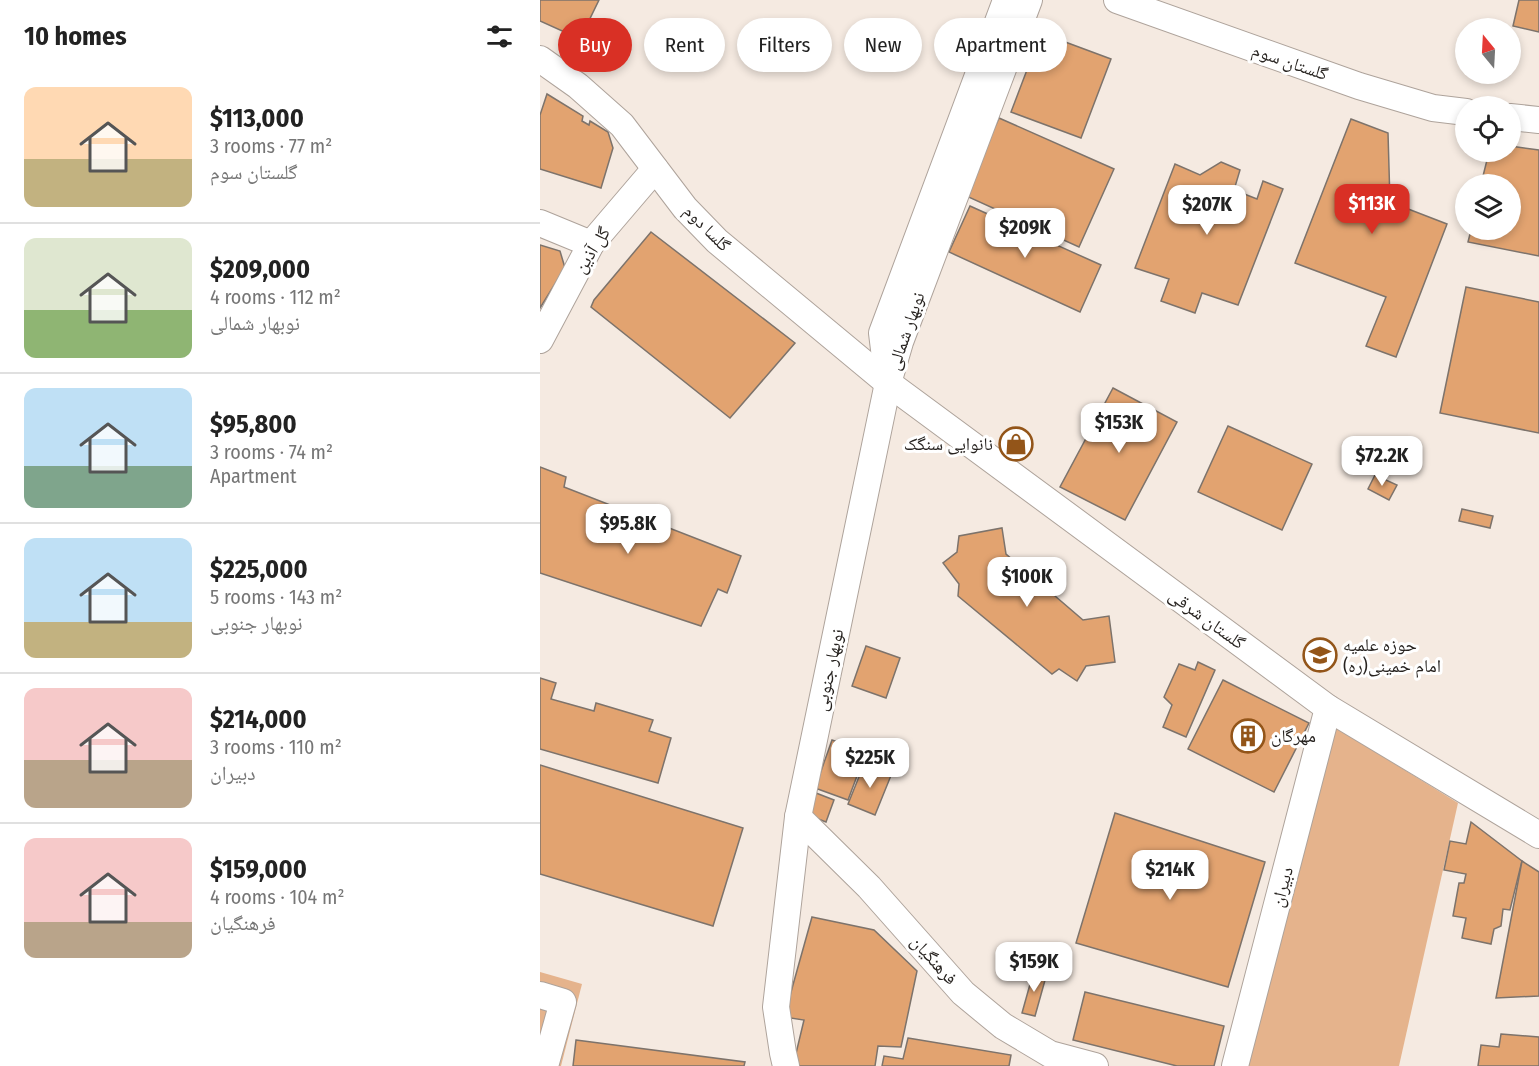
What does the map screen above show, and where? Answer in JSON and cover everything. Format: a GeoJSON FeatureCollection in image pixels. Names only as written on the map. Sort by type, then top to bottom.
{"type":"FeatureCollection","features":[{"type":"Feature","properties":{"kind":"street","name":"نوبهار شمالی"},"geometry":{"type":"LineString","coordinates":[[888,383],[882,333],[1008,0]]}},
{"type":"Feature","properties":{"kind":"street","name":"نوبهار شمالی"},"geometry":{"type":"LineString","coordinates":[[888,383],[900,342],[1029,0]]}},
{"type":"Feature","properties":{"kind":"street","name":"گلستان سوم"},"geometry":{"type":"LineString","coordinates":[[1117,0],[1359,86],[1432,108],[1455,111]]}},
{"type":"Feature","properties":{"kind":"street","name":"گلسا دوم"},"geometry":{"type":"LineString","coordinates":[[540,59],[578,86],[622,125],[685,208],[717,241],[888,383]]}},
{"type":"Feature","properties":{"kind":"street"},"geometry":{"type":"LineString","coordinates":[[1521,118],[1539,120]]}},
{"type":"Feature","properties":{"kind":"street","name":"گل آذین"},"geometry":{"type":"LineString","coordinates":[[540,340],[591,244],[655,169]]}},
{"type":"Feature","properties":{"kind":"street"},"geometry":{"type":"LineString","coordinates":[[540,223],[591,244]]}},
{"type":"Feature","properties":{"kind":"street","name":"گلستان شرقی"},"geometry":{"type":"LineString","coordinates":[[888,383],[1328,708],[1539,835]]}},
{"type":"Feature","properties":{"kind":"street","name":"نوبهار جنوبی"},"geometry":{"type":"LineString","coordinates":[[786,1066],[776,1007],[798,817],[888,383]]}},
{"type":"Feature","properties":{"kind":"street","name":"دبیران"},"geometry":{"type":"LineString","coordinates":[[1235,1066],[1328,708]]}},
{"type":"Feature","properties":{"kind":"street","name":"فرهنگیان"},"geometry":{"type":"LineString","coordinates":[[798,817],[869,887],[963,993],[1049,1060],[1095,1066]]}},
{"type":"Feature","properties":{"kind":"street"},"geometry":{"type":"LineString","coordinates":[[540,995],[563,1002],[545,1066]]}},
{"type":"Feature","properties":{"kind":"shaded area"},"geometry":{"type":"Polygon","coordinates":[[[1335,727],[1458,803],[1399,1066],[1246,1066],[1335,727]]]}},
{"type":"Feature","properties":{"kind":"shaded area"},"geometry":{"type":"Polygon","coordinates":[[[540,972],[582,984],[561,1066],[540,1066],[540,972]]]}},
{"type":"Feature","properties":{"kind":"building"},"geometry":{"type":"Polygon","coordinates":[[[540,0],[599,0],[590,18],[558,18],[558,29],[540,21],[540,0]]]}},
{"type":"Feature","properties":{"kind":"building"},"geometry":{"type":"Polygon","coordinates":[[[1519,0],[1539,0],[1539,32],[1521,28],[1521,18],[1515,18],[1519,0]]]}},
{"type":"Feature","properties":{"kind":"building"},"geometry":{"type":"Polygon","coordinates":[[[1067,43],[1111,59],[1081,138],[1011,112],[1026,72],[1067,72],[1067,43]]]}},
{"type":"Feature","properties":{"kind":"building"},"geometry":{"type":"Polygon","coordinates":[[[547,94],[583,116],[582,121],[589,125],[590,121],[608,132],[613,148],[601,188],[540,169],[540,115],[547,94]]]}},
{"type":"Feature","properties":{"kind":"building"},"geometry":{"type":"Polygon","coordinates":[[[999,118],[1114,169],[1079,247],[964,195],[999,118]]]}},
{"type":"Feature","properties":{"kind":"building"},"geometry":{"type":"Polygon","coordinates":[[[1351,119],[1388,133],[1390,202],[1447,224],[1396,357],[1366,346],[1386,297],[1295,263],[1351,119]]]}},
{"type":"Feature","properties":{"kind":"building"},"geometry":{"type":"Polygon","coordinates":[[[1521,148],[1539,150],[1539,256],[1468,242],[1468,240],[1521,240],[1521,174],[1484,174],[1486,162],[1521,162],[1521,148]]]}},
{"type":"Feature","properties":{"kind":"building"},"geometry":{"type":"Polygon","coordinates":[[[1221,162],[1240,170],[1234,190],[1257,199],[1263,181],[1283,189],[1238,305],[1202,293],[1195,313],[1161,301],[1169,279],[1135,268],[1175,164],[1200,175],[1221,162]]]}},
{"type":"Feature","properties":{"kind":"building"},"geometry":{"type":"Polygon","coordinates":[[[970,206],[1101,265],[1080,312],[949,252],[970,206]]]}},
{"type":"Feature","properties":{"kind":"building"},"geometry":{"type":"Polygon","coordinates":[[[651,232],[795,343],[730,418],[591,307],[594,300],[651,232]]]}},
{"type":"Feature","properties":{"kind":"building"},"geometry":{"type":"Polygon","coordinates":[[[540,245],[560,251],[565,268],[540,308],[540,245]]]}},
{"type":"Feature","properties":{"kind":"building"},"geometry":{"type":"Polygon","coordinates":[[[1466,287],[1539,302],[1539,433],[1440,413],[1466,287]]]}},
{"type":"Feature","properties":{"kind":"building"},"geometry":{"type":"Polygon","coordinates":[[[1113,388],[1177,422],[1125,520],[1060,487],[1113,388]]]}},
{"type":"Feature","properties":{"kind":"building"},"geometry":{"type":"Polygon","coordinates":[[[1228,426],[1312,464],[1282,530],[1198,492],[1228,426]]]}},
{"type":"Feature","properties":{"kind":"building"},"geometry":{"type":"Polygon","coordinates":[[[540,467],[566,477],[564,487],[741,556],[727,593],[718,589],[701,626],[540,573],[540,467]]]}},
{"type":"Feature","properties":{"kind":"building"},"geometry":{"type":"Polygon","coordinates":[[[1375,475],[1397,485],[1389,500],[1368,489],[1375,475]]]}},
{"type":"Feature","properties":{"kind":"building"},"geometry":{"type":"Polygon","coordinates":[[[1462,509],[1493,516],[1490,528],[1459,521],[1462,509]]]}},
{"type":"Feature","properties":{"kind":"building"},"geometry":{"type":"Polygon","coordinates":[[[1002,528],[1006,554],[1083,620],[1109,616],[1115,662],[1086,666],[1077,681],[1059,669],[1052,674],[958,596],[959,584],[943,563],[957,552],[959,536],[1002,528]]]}},
{"type":"Feature","properties":{"kind":"building"},"geometry":{"type":"Polygon","coordinates":[[[866,646],[900,658],[886,698],[852,686],[866,646]]]}},
{"type":"Feature","properties":{"kind":"building"},"geometry":{"type":"Polygon","coordinates":[[[1198,662],[1215,670],[1186,737],[1163,727],[1172,705],[1164,697],[1179,664],[1195,670],[1198,662]]]}},
{"type":"Feature","properties":{"kind":"building"},"geometry":{"type":"Polygon","coordinates":[[[540,678],[556,683],[551,699],[594,711],[596,703],[653,720],[649,731],[671,738],[658,783],[540,749],[540,678]]]}},
{"type":"Feature","properties":{"kind":"building","name":"مهرگان"},"geometry":{"type":"Polygon","coordinates":[[[1223,680],[1309,723],[1274,792],[1188,749],[1223,680]]]}},
{"type":"Feature","properties":{"kind":"building"},"geometry":{"type":"Polygon","coordinates":[[[832,740],[866,752],[848,800],[815,788],[832,740]]]}},
{"type":"Feature","properties":{"kind":"building"},"geometry":{"type":"Polygon","coordinates":[[[865,762],[892,773],[875,815],[848,804],[865,762]]]}},
{"type":"Feature","properties":{"kind":"building"},"geometry":{"type":"Polygon","coordinates":[[[540,765],[743,828],[713,926],[540,874],[540,765]]]}},
{"type":"Feature","properties":{"kind":"building"},"geometry":{"type":"Polygon","coordinates":[[[816,793],[834,800],[826,822],[808,815],[816,793]]]}},
{"type":"Feature","properties":{"kind":"building"},"geometry":{"type":"Polygon","coordinates":[[[1115,813],[1265,862],[1228,987],[1076,943],[1115,813]]]}},
{"type":"Feature","properties":{"kind":"building"},"geometry":{"type":"Polygon","coordinates":[[[1471,822],[1522,861],[1510,910],[1503,909],[1501,926],[1494,929],[1491,944],[1462,938],[1466,918],[1453,916],[1459,883],[1464,883],[1466,874],[1444,870],[1450,841],[1466,844],[1471,822]]]}},
{"type":"Feature","properties":{"kind":"building"},"geometry":{"type":"Polygon","coordinates":[[[1522,861],[1539,872],[1539,996],[1496,998],[1522,861]]]}},
{"type":"Feature","properties":{"kind":"building"},"geometry":{"type":"Polygon","coordinates":[[[812,917],[874,930],[917,971],[901,1047],[878,1046],[875,1066],[793,1066],[804,1020],[784,1017],[812,917]]]}},
{"type":"Feature","properties":{"kind":"building"},"geometry":{"type":"Polygon","coordinates":[[[1034,970],[1047,973],[1035,1016],[1022,1013],[1034,970]]]}},
{"type":"Feature","properties":{"kind":"building"},"geometry":{"type":"Polygon","coordinates":[[[1085,992],[1224,1026],[1214,1066],[1177,1066],[1073,1040],[1085,992]]]}},
{"type":"Feature","properties":{"kind":"building"},"geometry":{"type":"Polygon","coordinates":[[[1501,1034],[1539,1037],[1539,1066],[1478,1066],[1481,1045],[1499,1047],[1501,1034]]]}},
{"type":"Feature","properties":{"kind":"building"},"geometry":{"type":"Polygon","coordinates":[[[908,1038],[1011,1055],[1009,1066],[882,1066],[884,1056],[903,1059],[908,1038]]]}},
{"type":"Feature","properties":{"kind":"building"},"geometry":{"type":"Polygon","coordinates":[[[576,1040],[745,1062],[744,1066],[573,1066],[576,1040]]]}},
{"type":"Feature","properties":{"kind":"place","name":"نانوایی سنگک"},"geometry":{"type":"Point","coordinates":[1016,444]}},
{"type":"Feature","properties":{"kind":"place","name":"حوزه علمیه امام خمینی(ره)"},"geometry":{"type":"Point","coordinates":[1320,655]}},
{"type":"Feature","properties":{"kind":"place","name":"مهرگان"},"geometry":{"type":"Point","coordinates":[1248,736]}}]}
